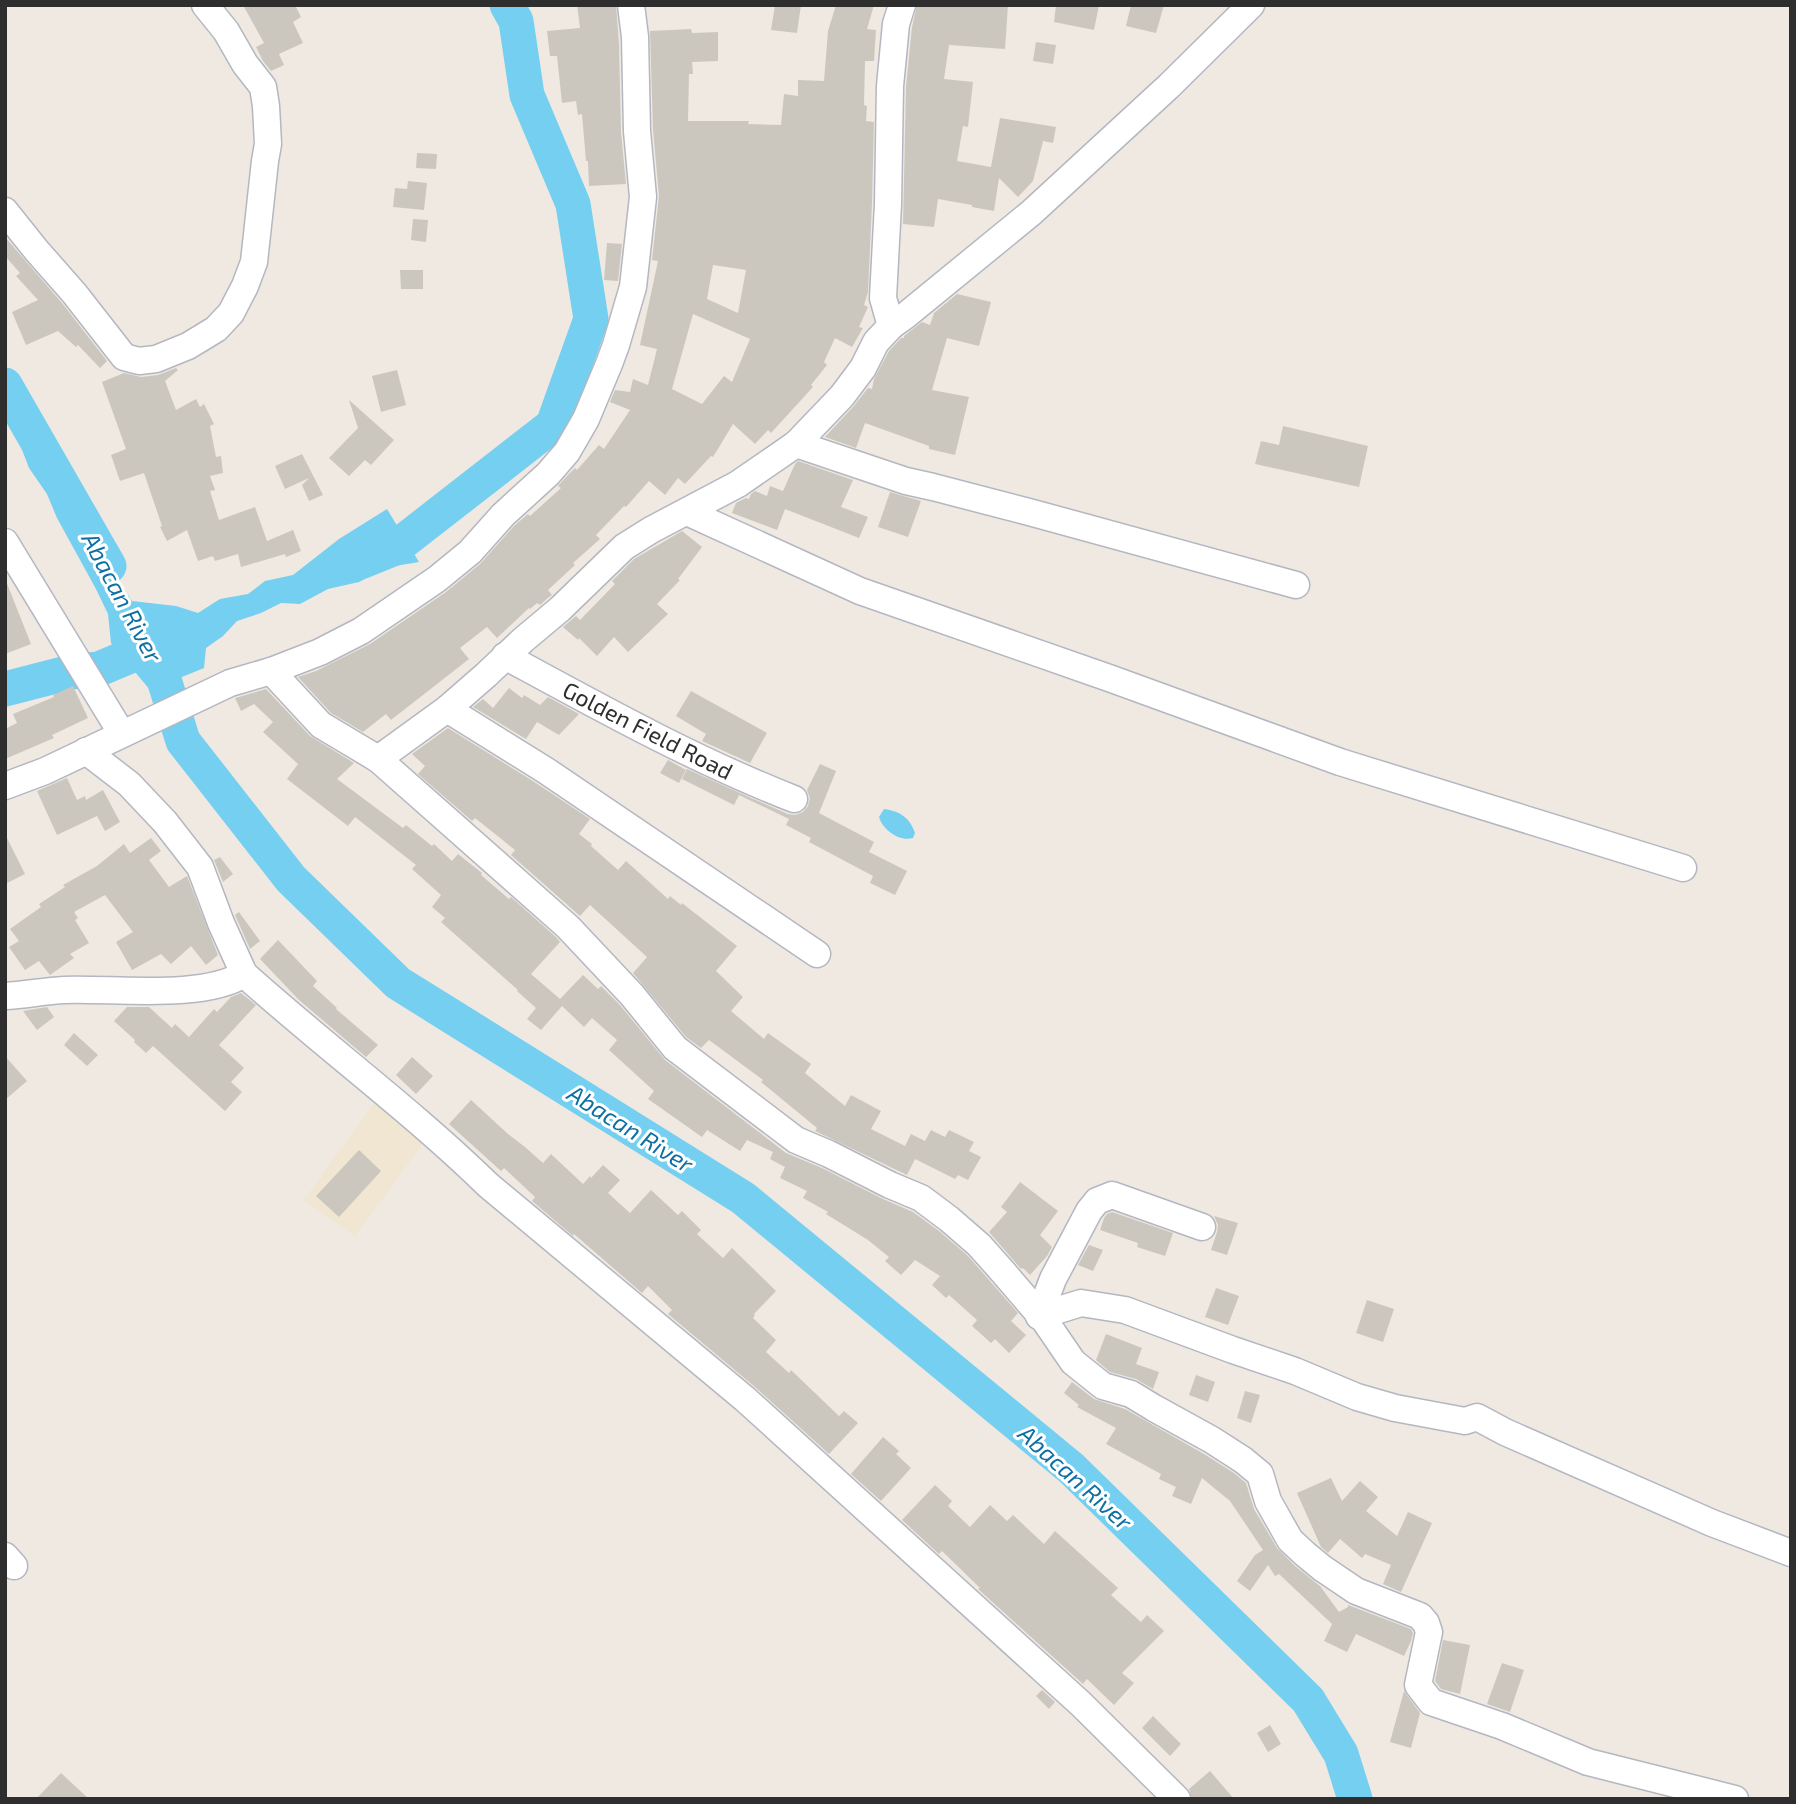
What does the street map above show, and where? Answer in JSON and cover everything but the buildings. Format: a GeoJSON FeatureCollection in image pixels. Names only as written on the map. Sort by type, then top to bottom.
{"type":"FeatureCollection","features":[{"type":"Feature","properties":{"kind":"street"},"geometry":{"type":"LineString","coordinates":[[5,211],[124,357],[139,361],[156,359],[188,346],[216,329],[231,313],[254,262],[268,144],[263,87],[245,64],[226,31],[205,5]]}},
{"type":"Feature","properties":{"kind":"street"},"geometry":{"type":"LineString","coordinates":[[5,786],[45,771],[230,682],[271,671],[361,632],[437,579],[470,552],[567,452],[586,419],[616,345],[635,274],[643,197],[631,5]]}},
{"type":"Feature","properties":{"kind":"street"},"geometry":{"type":"LineString","coordinates":[[891,326],[883,298],[890,86],[896,24],[902,5]]}},
{"type":"Feature","properties":{"kind":"street"},"geometry":{"type":"LineString","coordinates":[[378,758],[447,709],[560,609],[624,547],[738,484],[796,444],[842,396],[863,368],[876,342],[891,326],[1031,213],[1169,86],[1251,5]]}},
{"type":"Feature","properties":{"kind":"street"},"geometry":{"type":"LineString","coordinates":[[796,444],[906,481],[1296,584]]}},
{"type":"Feature","properties":{"kind":"street"},"geometry":{"type":"LineString","coordinates":[[687,512],[860,591],[1340,762],[1683,868]]}},
{"type":"Feature","properties":{"kind":"street"},"geometry":{"type":"LineString","coordinates":[[5,542],[128,731]]}},
{"type":"Feature","properties":{"kind":"street","name":"Golden Field Road"},"geometry":{"type":"LineString","coordinates":[[505,656],[683,750],[794,799]]}},
{"type":"Feature","properties":{"kind":"street"},"geometry":{"type":"LineString","coordinates":[[271,671],[321,725],[378,758],[568,928],[632,995],[675,1048],[796,1140],[921,1198],[979,1245],[1045,1321],[1073,1362],[1102,1386],[1131,1394],[1243,1460],[1260,1474],[1268,1502],[1290,1540],[1322,1568],[1356,1591],[1420,1616],[1429,1632],[1418,1685],[1431,1702],[1502,1726],[1588,1762],[1735,1799]]}},
{"type":"Feature","properties":{"kind":"street"},"geometry":{"type":"LineString","coordinates":[[447,709],[545,770],[817,954]]}},
{"type":"Feature","properties":{"kind":"street"},"geometry":{"type":"LineString","coordinates":[[86,751],[129,784],[165,822],[200,867],[244,974],[391,1097],[488,1185],[745,1399],[1081,1704],[1177,1799]]}},
{"type":"Feature","properties":{"kind":"street"},"geometry":{"type":"LineString","coordinates":[[5,996],[64,990],[204,988],[234,981],[244,974]]}},
{"type":"Feature","properties":{"kind":"street"},"geometry":{"type":"LineString","coordinates":[[1039,1316],[1053,1279],[1088,1211],[1097,1201],[1112,1195],[1202,1227]]}},
{"type":"Feature","properties":{"kind":"street"},"geometry":{"type":"LineString","coordinates":[[1039,1316],[1081,1303],[1125,1310],[1370,1401],[1465,1421],[1477,1417],[1505,1432],[1712,1523],[1791,1553]]}},
{"type":"Feature","properties":{"kind":"shaded area"},"geometry":{"type":"Polygon","coordinates":[[[386,1087],[437,1124],[355,1236],[304,1200],[386,1087]]]}},
{"type":"Feature","properties":{"kind":"water"},"geometry":{"type":"Polygon","coordinates":[[[5,368],[36,425],[72,506],[101,545],[117,580],[132,601],[176,606],[198,613],[220,599],[248,594],[265,581],[293,575],[339,539],[387,509],[419,562],[389,567],[359,582],[328,589],[300,604],[281,603],[237,621],[223,636],[206,648],[204,668],[150,690],[111,643],[108,614],[47,494],[29,468],[10,418],[5,412],[5,368]]]}},
{"type":"Feature","properties":{"kind":"water"},"geometry":{"type":"Polygon","coordinates":[[[884,809],[895,811],[907,819],[915,833],[913,838],[897,837],[888,830],[879,817],[884,809]]]}},
{"type":"Feature","properties":{"kind":"waterway"},"geometry":{"type":"LineString","coordinates":[[363,561],[395,548],[553,425],[591,319],[573,204],[527,95],[516,21],[507,5]]}},
{"type":"Feature","properties":{"kind":"waterway","name":"Abacan River"},"geometry":{"type":"LineString","coordinates":[[5,385],[109,566]]}},
{"type":"Feature","properties":{"kind":"waterway","name":"Abacan River"},"geometry":{"type":"LineString","coordinates":[[150,639],[183,741],[291,879],[398,983],[743,1198],[1071,1468],[1308,1700],[1341,1754],[1355,1799]]}},
{"type":"Feature","properties":{"kind":"waterway"},"geometry":{"type":"LineString","coordinates":[[5,689],[71,672],[99,669],[168,640]]}}]}
